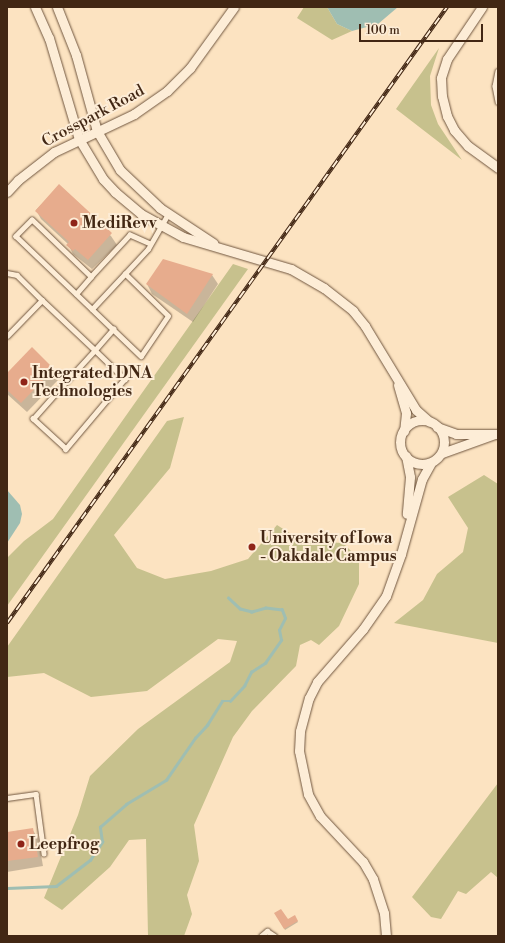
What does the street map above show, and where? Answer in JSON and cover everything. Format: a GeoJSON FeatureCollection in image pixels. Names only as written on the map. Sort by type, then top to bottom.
{"type":"FeatureCollection","features":[{"type":"Feature","properties":{"kind":"street"},"geometry":{"type":"LineString","coordinates":[[35,7],[49,38],[79,139],[103,179],[115,192],[129,205],[161,226],[198,242],[218,246],[291,269],[324,288],[353,312],[365,326],[387,360],[396,380],[406,413],[404,430],[400,442],[406,456],[410,477],[407,526]]}},
{"type":"Feature","properties":{"kind":"street"},"geometry":{"type":"LineString","coordinates":[[57,7],[76,55],[97,131],[120,170],[168,214],[218,246]]}},
{"type":"Feature","properties":{"kind":"street","name":"Crosspark Road"},"geometry":{"type":"LineString","coordinates":[[7,192],[35,165],[79,139],[134,114],[167,91],[190,68],[234,7]]}},
{"type":"Feature","properties":{"kind":"street"},"geometry":{"type":"LineString","coordinates":[[482,7],[447,59],[441,78],[442,96],[454,130],[468,146],[498,168]]}},
{"type":"Feature","properties":{"kind":"street"},"geometry":{"type":"LineString","coordinates":[[396,380],[416,410],[434,424],[456,434],[497,434]]}},
{"type":"Feature","properties":{"kind":"street"},"geometry":{"type":"LineString","coordinates":[[404,430],[418,421],[434,424],[444,439],[442,453]]}},
{"type":"Feature","properties":{"kind":"street"},"geometry":{"type":"LineString","coordinates":[[386,936],[384,913],[373,879],[363,862],[320,816],[308,794],[299,751],[300,731],[311,692],[327,668],[363,629],[386,596],[401,554],[407,526],[422,479],[431,463],[442,453],[497,434]]}},
{"type":"Feature","properties":{"kind":"street"},"geometry":{"type":"LineString","coordinates":[[406,456],[417,464],[431,463]]}},
{"type":"Feature","properties":{"kind":"lane"},"geometry":{"type":"LineString","coordinates":[[498,71],[495,86],[498,102]]}},
{"type":"Feature","properties":{"kind":"lane"},"geometry":{"type":"LineString","coordinates":[[92,309],[125,274],[150,244],[168,214]]}},
{"type":"Feature","properties":{"kind":"lane"},"geometry":{"type":"LineString","coordinates":[[91,277],[32,220],[16,236],[141,356],[168,316],[125,274]]}},
{"type":"Feature","properties":{"kind":"lane"},"geometry":{"type":"LineString","coordinates":[[76,294],[130,235],[150,244]]}},
{"type":"Feature","properties":{"kind":"lane"},"geometry":{"type":"LineString","coordinates":[[7,273],[17,275],[42,300],[95,350],[125,379],[66,449],[33,419],[95,350],[113,329]]}},
{"type":"Feature","properties":{"kind":"lane"},"geometry":{"type":"LineString","coordinates":[[7,336],[42,300]]}},
{"type":"Feature","properties":{"kind":"lane"},"geometry":{"type":"LineString","coordinates":[[7,798],[36,794],[44,853]]}},
{"type":"Feature","properties":{"kind":"lane"},"geometry":{"type":"LineString","coordinates":[[261,936],[267,931],[275,936]]}},
{"type":"Feature","properties":{"kind":"shaded area"},"geometry":{"type":"Polygon","coordinates":[[[304,7],[327,7],[337,24],[352,31],[332,40],[297,18],[304,7]]]}},
{"type":"Feature","properties":{"kind":"shaded area"},"geometry":{"type":"Polygon","coordinates":[[[327,7],[398,7],[378,24],[352,31],[337,24],[327,7]]]}},
{"type":"Feature","properties":{"kind":"shaded area"},"geometry":{"type":"Polygon","coordinates":[[[439,48],[430,76],[431,105],[438,124],[462,160],[396,109],[439,48]]]}},
{"type":"Feature","properties":{"kind":"shaded area"},"geometry":{"type":"Polygon","coordinates":[[[233,264],[248,269],[7,606],[7,558],[24,541],[53,519],[233,264]]]}},
{"type":"Feature","properties":{"kind":"shaded area"},"geometry":{"type":"Polygon","coordinates":[[[184,417],[170,468],[114,535],[137,568],[165,579],[211,571],[248,559],[277,525],[302,541],[343,543],[359,559],[359,584],[339,626],[319,645],[311,640],[300,645],[296,666],[252,711],[233,737],[194,825],[199,861],[187,895],[192,914],[184,936],[148,936],[146,839],[129,840],[110,867],[62,910],[44,898],[78,815],[90,776],[138,729],[230,662],[237,641],[218,639],[147,691],[91,697],[44,673],[7,677],[7,647],[167,421],[184,417]]]}},
{"type":"Feature","properties":{"kind":"shaded area"},"geometry":{"type":"Polygon","coordinates":[[[484,475],[498,484],[498,643],[394,623],[423,600],[437,574],[463,552],[468,528],[448,497],[484,475]]]}},
{"type":"Feature","properties":{"kind":"shaded area"},"geometry":{"type":"Polygon","coordinates":[[[7,490],[20,505],[22,514],[20,523],[7,543],[7,490]]]}},
{"type":"Feature","properties":{"kind":"shaded area"},"geometry":{"type":"Polygon","coordinates":[[[498,783],[498,878],[491,872],[466,894],[458,891],[441,919],[431,917],[412,897],[498,783]]]}},
{"type":"Feature","properties":{"kind":"building","name":"MediRevv"},"geometry":{"type":"Polygon","coordinates":[[[59,184],[112,233],[88,260],[75,249],[73,251],[66,245],[69,242],[35,211],[59,184]]]}},
{"type":"Feature","properties":{"kind":"building","name":"MediRevv"},"geometry":{"type":"Polygon","coordinates":[[[163,259],[213,274],[187,314],[146,284],[163,259]]]}},
{"type":"Feature","properties":{"kind":"building","name":"Integrated DNA Technologies"},"geometry":{"type":"Polygon","coordinates":[[[32,347],[54,369],[21,403],[7,390],[7,373],[32,347]]]}},
{"type":"Feature","properties":{"kind":"building","name":"Leepfrog"},"geometry":{"type":"Polygon","coordinates":[[[33,828],[38,857],[7,861],[7,832],[33,828]]]}},
{"type":"Feature","properties":{"kind":"building"},"geometry":{"type":"Polygon","coordinates":[[[281,909],[288,919],[295,915],[298,921],[284,929],[274,913],[281,909]]]}},
{"type":"Feature","properties":{"kind":"waterway"},"geometry":{"type":"LineString","coordinates":[[7,888],[56,886],[90,860],[102,842],[100,827],[126,804],[166,780],[195,738],[207,725],[222,701],[230,701],[244,686],[251,672],[265,663],[281,640],[279,630],[285,618],[282,610],[266,608],[252,612],[240,609],[228,598]]}},
{"type":"Feature","properties":{"kind":"railway"},"geometry":{"type":"LineString","coordinates":[[7,623],[447,7]]}},
{"type":"Feature","properties":{"kind":"place","name":"MediRevv"},"geometry":{"type":"Point","coordinates":[74,223]}},
{"type":"Feature","properties":{"kind":"place","name":"Integrated DNA Technologies"},"geometry":{"type":"Point","coordinates":[24,382]}},
{"type":"Feature","properties":{"kind":"place","name":"University of Iowa - Oakdale Campus"},"geometry":{"type":"Point","coordinates":[252,547]}},
{"type":"Feature","properties":{"kind":"place","name":"Leepfrog"},"geometry":{"type":"Point","coordinates":[21,844]}}]}
